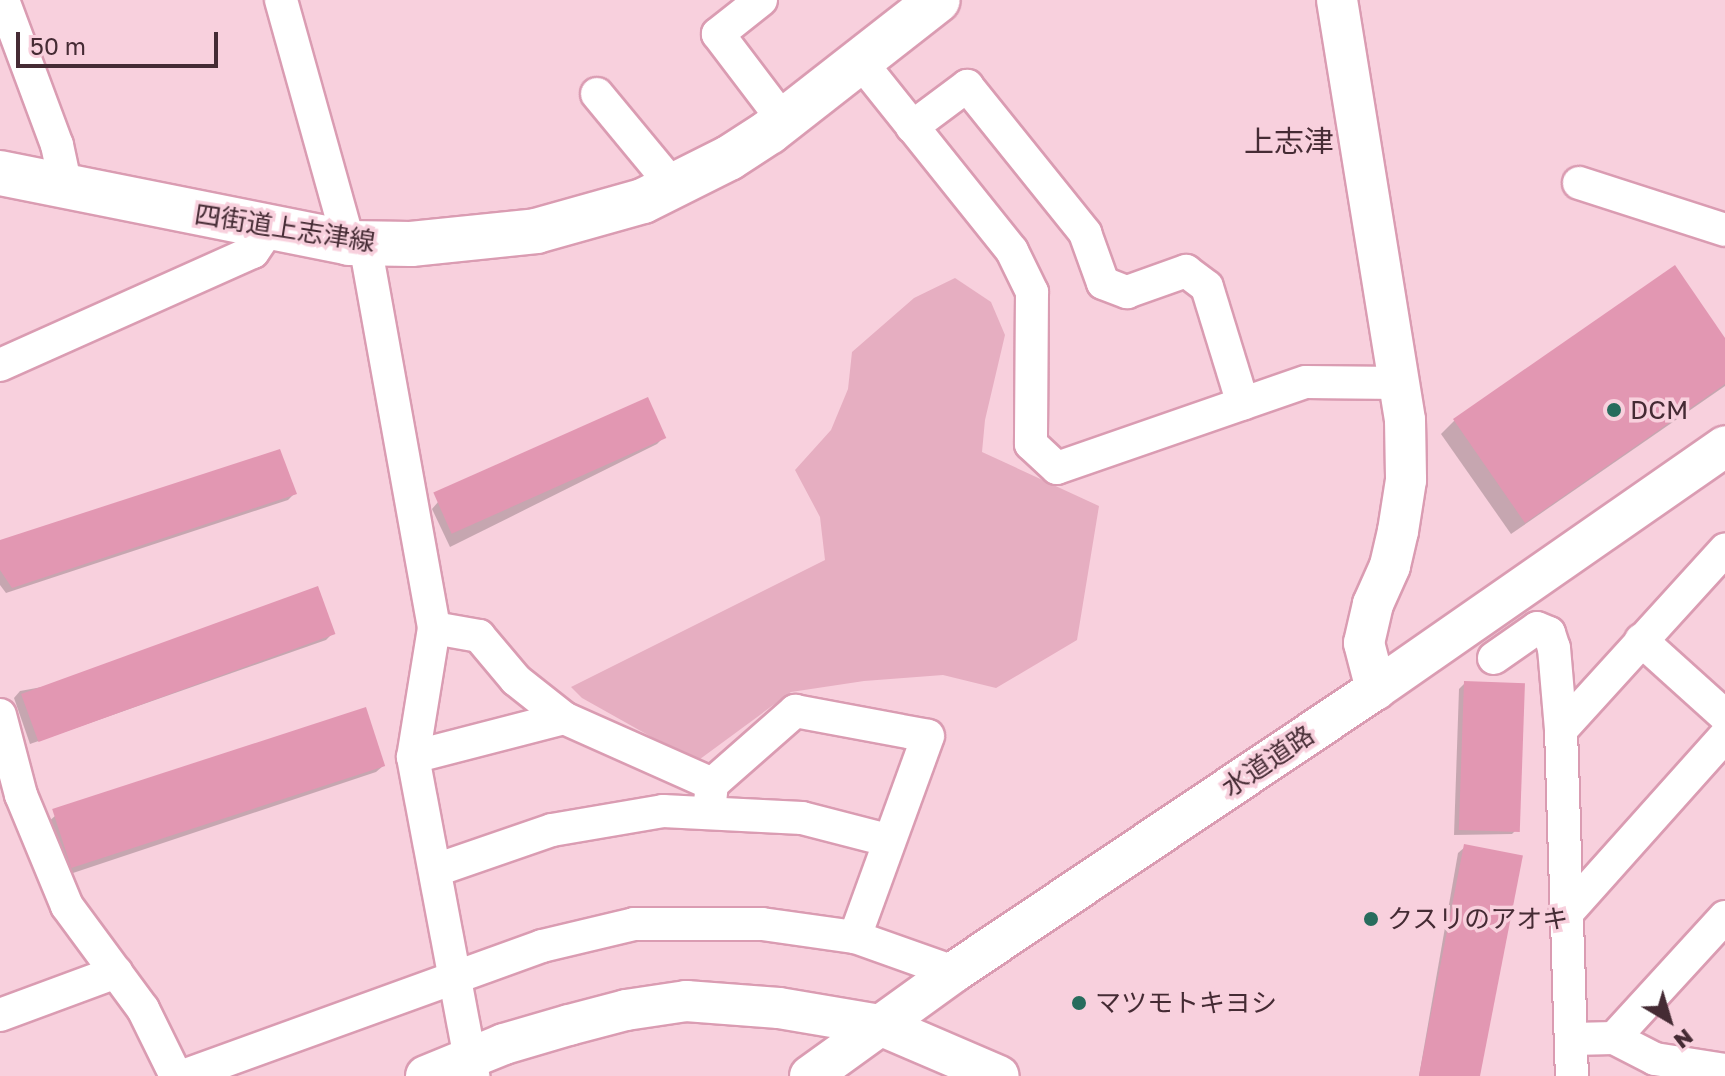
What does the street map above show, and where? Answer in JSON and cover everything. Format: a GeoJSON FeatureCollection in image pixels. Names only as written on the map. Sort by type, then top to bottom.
{"type":"FeatureCollection","features":[{"type":"Feature","properties":{"kind":"main road","name":"四街道上志津線"},"geometry":{"type":"LineString","coordinates":[[0,173],[357,243],[411,244],[536,231],[643,201],[729,158],[784,121],[938,0]]}},
{"type":"Feature","properties":{"kind":"street"},"geometry":{"type":"LineString","coordinates":[[3,0],[57,145],[66,187]]}},
{"type":"Feature","properties":{"kind":"street"},"geometry":{"type":"LineString","coordinates":[[761,0],[718,34],[784,121]]}},
{"type":"Feature","properties":{"kind":"street"},"geometry":{"type":"LineString","coordinates":[[1337,0],[1405,420],[1406,480],[1390,566],[1373,604],[1364,643],[1376,689]]}},
{"type":"Feature","properties":{"kind":"street"},"geometry":{"type":"LineString","coordinates":[[289,2],[357,243],[434,628],[413,757],[472,1067]]}},
{"type":"Feature","properties":{"kind":"street"},"geometry":{"type":"LineString","coordinates":[[860,61],[1012,251],[1032,292],[1031,444],[1057,468],[1306,382],[1399,383]]}},
{"type":"Feature","properties":{"kind":"street"},"geometry":{"type":"LineString","coordinates":[[912,127],[967,86],[1085,233],[1103,283],[1127,292],[1186,271],[1207,287],[1243,404]]}},
{"type":"Feature","properties":{"kind":"street"},"geometry":{"type":"LineString","coordinates":[[597,94],[674,187]]}},
{"type":"Feature","properties":{"kind":"street"},"geometry":{"type":"LineString","coordinates":[[1579,183],[1725,230]]}},
{"type":"Feature","properties":{"kind":"street"},"geometry":{"type":"LineString","coordinates":[[0,365],[253,252],[269,228]]}},
{"type":"Feature","properties":{"kind":"street","name":"水道道路"},"geometry":{"type":"LineString","coordinates":[[810,1076],[954,972],[1376,689],[1725,446]]}},
{"type":"Feature","properties":{"kind":"street"},"geometry":{"type":"LineString","coordinates":[[1561,730],[1725,550]]}},
{"type":"Feature","properties":{"kind":"street"},"geometry":{"type":"LineString","coordinates":[[434,628],[479,636],[516,680],[564,718],[711,798],[887,840]]}},
{"type":"Feature","properties":{"kind":"street"},"geometry":{"type":"LineString","coordinates":[[1494,658],[1530,631],[1543,629],[1549,633],[1554,648],[1561,730],[1572,1076]]}},
{"type":"Feature","properties":{"kind":"street"},"geometry":{"type":"LineString","coordinates":[[1641,640],[1725,716]]}},
{"type":"Feature","properties":{"kind":"street"},"geometry":{"type":"LineString","coordinates":[[436,870],[552,830],[663,811],[711,798],[795,711],[928,736],[887,840],[855,937]]}},
{"type":"Feature","properties":{"kind":"street"},"geometry":{"type":"LineString","coordinates":[[0,715],[21,795],[67,906],[143,1009],[176,1076]]}},
{"type":"Feature","properties":{"kind":"street"},"geometry":{"type":"LineString","coordinates":[[413,757],[564,718]]}},
{"type":"Feature","properties":{"kind":"street"},"geometry":{"type":"LineString","coordinates":[[1565,915],[1725,736]]}},
{"type":"Feature","properties":{"kind":"street"},"geometry":{"type":"LineString","coordinates":[[1614,1038],[1725,917]]}},
{"type":"Feature","properties":{"kind":"street"},"geometry":{"type":"LineString","coordinates":[[183,1076],[542,946],[634,924],[762,924],[855,937],[954,972]]}},
{"type":"Feature","properties":{"kind":"street"},"geometry":{"type":"LineString","coordinates":[[0,1015],[116,972]]}},
{"type":"Feature","properties":{"kind":"street"},"geometry":{"type":"LineString","coordinates":[[426,1076],[472,1067],[504,1044],[569,1025],[626,1010],[686,1001],[779,1008],[880,1025],[999,1076]]}},
{"type":"Feature","properties":{"kind":"street"},"geometry":{"type":"LineString","coordinates":[[1573,1039],[1614,1038],[1655,1059],[1725,1070]]}},
{"type":"Feature","properties":{"kind":"shaded area"},"geometry":{"type":"Polygon","coordinates":[[[955,278],[991,302],[1005,335],[985,420],[982,452],[1099,506],[1077,640],[996,688],[943,675],[864,681],[791,692],[696,762],[582,698],[571,687],[825,560],[820,517],[795,470],[831,430],[848,389],[852,352],[914,298],[955,278]]]}},
{"type":"Feature","properties":{"kind":"building"},"geometry":{"type":"Polygon","coordinates":[[[1675,265],[1725,338],[1725,384],[1525,523],[1453,419],[1675,265]]]}},
{"type":"Feature","properties":{"kind":"building"},"geometry":{"type":"Polygon","coordinates":[[[648,397],[666,438],[452,534],[433,493],[648,397]]]}},
{"type":"Feature","properties":{"kind":"building"},"geometry":{"type":"Polygon","coordinates":[[[280,449],[297,494],[12,588],[0,570],[0,540],[280,449]]]}},
{"type":"Feature","properties":{"kind":"building"},"geometry":{"type":"Polygon","coordinates":[[[318,586],[335,634],[39,742],[21,694],[318,586]]]}},
{"type":"Feature","properties":{"kind":"building"},"geometry":{"type":"Polygon","coordinates":[[[1464,681],[1525,683],[1520,832],[1459,830],[1464,681]]]}},
{"type":"Feature","properties":{"kind":"building"},"geometry":{"type":"Polygon","coordinates":[[[366,707],[385,766],[71,868],[52,809],[366,707]]]}},
{"type":"Feature","properties":{"kind":"building"},"geometry":{"type":"Polygon","coordinates":[[[1464,844],[1523,855],[1480,1076],[1419,1076],[1464,844]]]}},
{"type":"Feature","properties":{"kind":"place","name":"DCM"},"geometry":{"type":"Point","coordinates":[1614,410]}},
{"type":"Feature","properties":{"kind":"place","name":"クスリのアオキ"},"geometry":{"type":"Point","coordinates":[1371,919]}},
{"type":"Feature","properties":{"kind":"place","name":"マツモトキヨシ"},"geometry":{"type":"Point","coordinates":[1079,1003]}},
{"type":"Feature","properties":{"kind":"district","name":"上志津"},"geometry":{"type":"Point","coordinates":[1289,141]}}]}
